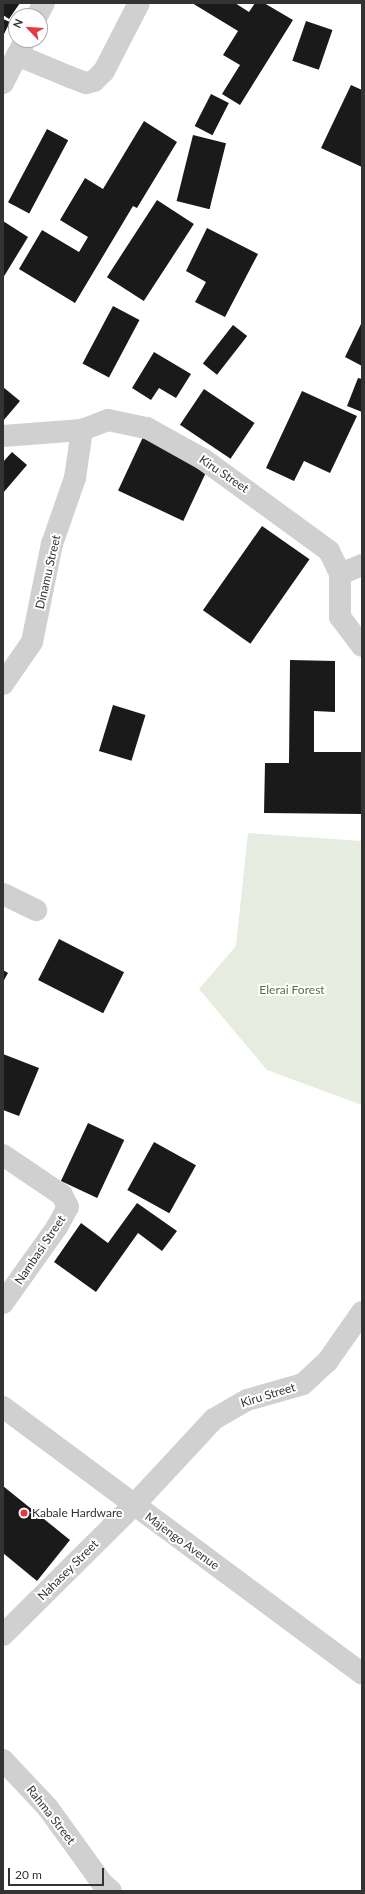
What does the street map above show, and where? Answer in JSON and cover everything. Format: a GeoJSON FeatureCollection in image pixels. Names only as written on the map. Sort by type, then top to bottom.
{"type":"FeatureCollection","features":[{"type":"Feature","properties":{"kind":"street"},"geometry":{"type":"LineString","coordinates":[[3,83],[21,48],[70,77],[86,83],[94,81],[104,71],[139,3]]}},
{"type":"Feature","properties":{"kind":"street","name":"Kiru Street"},"geometry":{"type":"LineString","coordinates":[[3,436],[82,430],[108,420],[147,428],[203,459],[329,551],[340,574],[340,617],[362,646]]}},
{"type":"Feature","properties":{"kind":"street","name":"Dinamu Street"},"geometry":{"type":"LineString","coordinates":[[3,684],[32,642],[52,544],[75,478],[82,430]]}},
{"type":"Feature","properties":{"kind":"street"},"geometry":{"type":"LineString","coordinates":[[340,574],[362,565]]}},
{"type":"Feature","properties":{"kind":"street"},"geometry":{"type":"LineString","coordinates":[[3,894],[36,910]]}},
{"type":"Feature","properties":{"kind":"street","name":"Nambasi Street"},"geometry":{"type":"LineString","coordinates":[[3,1154],[62,1195],[68,1207],[58,1227],[3,1303]]}},
{"type":"Feature","properties":{"kind":"street","name":"Kiru Street"},"geometry":{"type":"LineString","coordinates":[[134,1505],[214,1419],[234,1405],[283,1392],[303,1384],[327,1362],[362,1312]]}},
{"type":"Feature","properties":{"kind":"street","name":"Majengo Avenue"},"geometry":{"type":"LineString","coordinates":[[3,1408],[362,1674]]}},
{"type":"Feature","properties":{"kind":"street","name":"Nahasey Street"},"geometry":{"type":"LineString","coordinates":[[3,1635],[134,1505]]}},
{"type":"Feature","properties":{"kind":"street","name":"Rahma Street"},"geometry":{"type":"LineString","coordinates":[[3,1760],[48,1808],[104,1888]]}},
{"type":"Feature","properties":{"kind":"green space","name":"Elerai Forest"},"geometry":{"type":"Polygon","coordinates":[[[248,833],[362,841],[362,1105],[267,1070],[199,989],[236,946],[248,833]]]}},
{"type":"Feature","properties":{"kind":"building"},"geometry":{"type":"Polygon","coordinates":[[[3,3],[20,3],[17,8],[8,8],[8,18],[3,15],[3,3]]]}},
{"type":"Feature","properties":{"kind":"building"},"geometry":{"type":"Polygon","coordinates":[[[192,3],[235,3],[249,12],[255,3],[264,3],[293,20],[240,105],[222,94],[240,65],[223,55],[238,31],[192,3]]]}},
{"type":"Feature","properties":{"kind":"building"},"geometry":{"type":"Polygon","coordinates":[[[3,19],[8,21],[8,26],[3,36],[3,19]]]}},
{"type":"Feature","properties":{"kind":"building"},"geometry":{"type":"Polygon","coordinates":[[[306,21],[332,30],[319,70],[292,61],[306,21]]]}},
{"type":"Feature","properties":{"kind":"building"},"geometry":{"type":"Polygon","coordinates":[[[351,85],[362,90],[362,167],[321,148],[351,85]]]}},
{"type":"Feature","properties":{"kind":"building"},"geometry":{"type":"Polygon","coordinates":[[[211,94],[229,103],[212,135],[195,126],[211,94]]]}},
{"type":"Feature","properties":{"kind":"building"},"geometry":{"type":"Polygon","coordinates":[[[144,121],[177,142],[137,208],[133,206],[75,303],[19,269],[42,230],[79,252],[88,237],[60,220],[85,178],[103,189],[144,121]]]}},
{"type":"Feature","properties":{"kind":"building"},"geometry":{"type":"Polygon","coordinates":[[[47,129],[68,140],[29,214],[8,202],[47,129]]]}},
{"type":"Feature","properties":{"kind":"building"},"geometry":{"type":"Polygon","coordinates":[[[193,135],[226,143],[210,209],[177,201],[193,135]]]}},
{"type":"Feature","properties":{"kind":"building"},"geometry":{"type":"Polygon","coordinates":[[[157,200],[194,224],[144,301],[107,277],[157,200]]]}},
{"type":"Feature","properties":{"kind":"building"},"geometry":{"type":"Polygon","coordinates":[[[3,221],[28,237],[3,278],[3,221]]]}},
{"type":"Feature","properties":{"kind":"building"},"geometry":{"type":"Polygon","coordinates":[[[207,228],[258,254],[225,317],[195,302],[206,282],[186,271],[207,228]]]}},
{"type":"Feature","properties":{"kind":"building"},"geometry":{"type":"Polygon","coordinates":[[[113,306],[139,320],[109,377],[82,363],[113,306]]]}},
{"type":"Feature","properties":{"kind":"building"},"geometry":{"type":"Polygon","coordinates":[[[361,324],[362,325],[362,366],[345,357],[361,324]]]}},
{"type":"Feature","properties":{"kind":"building"},"geometry":{"type":"Polygon","coordinates":[[[233,325],[247,336],[217,375],[203,364],[233,325]]]}},
{"type":"Feature","properties":{"kind":"building"},"geometry":{"type":"Polygon","coordinates":[[[154,352],[191,374],[176,398],[159,388],[151,400],[132,388],[154,352]]]}},
{"type":"Feature","properties":{"kind":"building"},"geometry":{"type":"Polygon","coordinates":[[[358,378],[362,379],[362,412],[347,406],[358,378]]]}},
{"type":"Feature","properties":{"kind":"building"},"geometry":{"type":"Polygon","coordinates":[[[3,387],[20,401],[3,421],[3,387]]]}},
{"type":"Feature","properties":{"kind":"building"},"geometry":{"type":"Polygon","coordinates":[[[204,389],[255,423],[231,459],[180,425],[204,389]]]}},
{"type":"Feature","properties":{"kind":"building"},"geometry":{"type":"Polygon","coordinates":[[[302,391],[357,416],[330,473],[304,461],[294,481],[266,468],[302,391]]]}},
{"type":"Feature","properties":{"kind":"building"},"geometry":{"type":"Polygon","coordinates":[[[143,437],[208,467],[183,521],[118,490],[143,437]]]}},
{"type":"Feature","properties":{"kind":"building"},"geometry":{"type":"Polygon","coordinates":[[[12,452],[27,465],[3,493],[3,462],[12,452]]]}},
{"type":"Feature","properties":{"kind":"building"},"geometry":{"type":"Polygon","coordinates":[[[262,526],[310,559],[250,644],[203,610],[262,526]]]}},
{"type":"Feature","properties":{"kind":"building"},"geometry":{"type":"Polygon","coordinates":[[[290,660],[335,661],[335,712],[314,711],[314,752],[361,752],[361,814],[264,813],[265,763],[289,763],[290,660]]]}},
{"type":"Feature","properties":{"kind":"building"},"geometry":{"type":"Polygon","coordinates":[[[113,705],[146,715],[131,761],[99,751],[113,705]]]}},
{"type":"Feature","properties":{"kind":"building"},"geometry":{"type":"Polygon","coordinates":[[[59,939],[124,972],[103,1013],[38,980],[59,939]]]}},
{"type":"Feature","properties":{"kind":"building"},"geometry":{"type":"Polygon","coordinates":[[[3,970],[8,973],[3,982],[3,970]]]}},
{"type":"Feature","properties":{"kind":"building"},"geometry":{"type":"Polygon","coordinates":[[[3,1054],[39,1068],[19,1116],[3,1110],[3,1054]]]}},
{"type":"Feature","properties":{"kind":"building"},"geometry":{"type":"Polygon","coordinates":[[[88,1123],[124,1140],[97,1198],[61,1181],[88,1123]]]}},
{"type":"Feature","properties":{"kind":"building"},"geometry":{"type":"Polygon","coordinates":[[[154,1142],[196,1165],[169,1213],[127,1190],[154,1142]]]}},
{"type":"Feature","properties":{"kind":"building"},"geometry":{"type":"Polygon","coordinates":[[[137,1203],[177,1231],[162,1251],[138,1233],[96,1292],[54,1262],[81,1223],[108,1243],[137,1203]]]}},
{"type":"Feature","properties":{"kind":"building"},"geometry":{"type":"Polygon","coordinates":[[[3,1486],[70,1540],[37,1581],[3,1553],[3,1486]]]}},
{"type":"Feature","properties":{"kind":"place","name":"Kabale Hardware"},"geometry":{"type":"Point","coordinates":[24,1513]}}]}
